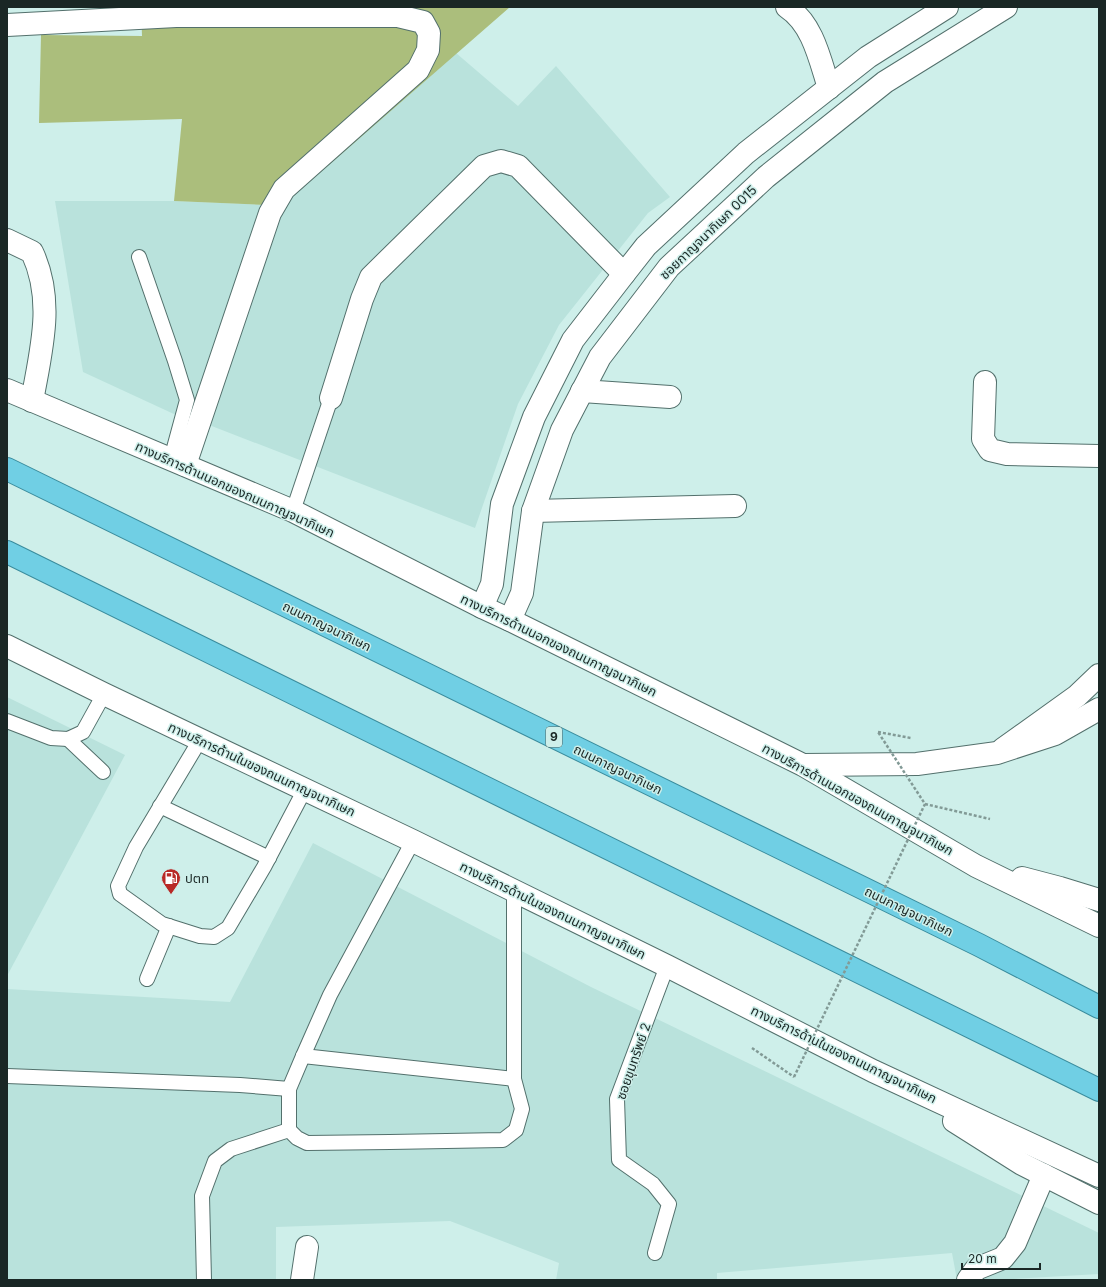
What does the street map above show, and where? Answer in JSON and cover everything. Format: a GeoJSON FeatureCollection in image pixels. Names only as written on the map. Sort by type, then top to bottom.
{"type":"FeatureCollection","features":[{"type":"Feature","properties":{"kind":"highway","name":"ถนนกาญจนาภิเษก"},"geometry":{"type":"LineString","coordinates":[[7,469],[950,931],[1099,1007]]}},
{"type":"Feature","properties":{"kind":"highway"},"geometry":{"type":"LineString","coordinates":[[7,552],[1099,1090]]}},
{"type":"Feature","properties":{"kind":"street"},"geometry":{"type":"LineString","coordinates":[[787,7],[795,12],[812,37],[829,88]]}},
{"type":"Feature","properties":{"kind":"street"},"geometry":{"type":"LineString","coordinates":[[482,608],[492,584],[502,504],[534,418],[573,340],[624,274],[646,246],[746,153],[868,57],[947,7]]}},
{"type":"Feature","properties":{"kind":"street","name":"ซอยกาญจนาภิเษก 0015"},"geometry":{"type":"LineString","coordinates":[[510,620],[522,593],[533,511],[562,430],[600,357],[668,267],[766,177],[885,82],[1006,7]]}},
{"type":"Feature","properties":{"kind":"street"},"geometry":{"type":"LineString","coordinates":[[7,25],[176,16],[398,16],[423,22],[429,33],[428,50],[418,70],[284,189],[270,213],[178,462]]}},
{"type":"Feature","properties":{"kind":"street"},"geometry":{"type":"LineString","coordinates":[[330,398],[362,299],[371,277],[484,166],[501,161],[518,166],[624,274],[649,293]]}},
{"type":"Feature","properties":{"kind":"street"},"geometry":{"type":"LineString","coordinates":[[673,220],[694,243]]}},
{"type":"Feature","properties":{"kind":"street"},"geometry":{"type":"LineString","coordinates":[[7,240],[32,252],[39,266],[46,312],[44,339],[32,401]]}},
{"type":"Feature","properties":{"kind":"street"},"geometry":{"type":"LineString","coordinates":[[985,382],[983,440],[990,450],[1007,454],[1099,456]]}},
{"type":"Feature","properties":{"kind":"street","name":"ทางบริการด้านนอกของถนนกาญจนาภิเษก"},"geometry":{"type":"LineString","coordinates":[[7,390],[293,511],[482,608],[510,620],[803,765],[976,866],[1099,926]]}},
{"type":"Feature","properties":{"kind":"street"},"geometry":{"type":"LineString","coordinates":[[582,391],[670,397]]}},
{"type":"Feature","properties":{"kind":"street"},"geometry":{"type":"LineString","coordinates":[[533,511],[735,506]]}},
{"type":"Feature","properties":{"kind":"street","name":"ทางบริการด้านในของถนนกาญจนาภิเษก"},"geometry":{"type":"LineString","coordinates":[[7,646],[104,694],[413,841],[667,966],[873,1071],[1099,1176]]}},
{"type":"Feature","properties":{"kind":"street"},"geometry":{"type":"LineString","coordinates":[[997,753],[1077,696],[1099,675]]}},
{"type":"Feature","properties":{"kind":"street"},"geometry":{"type":"LineString","coordinates":[[803,765],[917,764],[997,753],[1055,734],[1099,710]]}},
{"type":"Feature","properties":{"kind":"street"},"geometry":{"type":"LineString","coordinates":[[976,866],[1099,900]]}},
{"type":"Feature","properties":{"kind":"street"},"geometry":{"type":"LineString","coordinates":[[873,1071],[1022,1164],[1099,1204]]}},
{"type":"Feature","properties":{"kind":"street"},"geometry":{"type":"LineString","coordinates":[[968,1280],[976,1269],[1003,1258],[1015,1243],[1044,1175]]}},
{"type":"Feature","properties":{"kind":"street"},"geometry":{"type":"LineString","coordinates":[[302,1280],[307,1247]]}},
{"type":"Feature","properties":{"kind":"lane"},"geometry":{"type":"LineString","coordinates":[[139,257],[187,400],[178,462]]}},
{"type":"Feature","properties":{"kind":"lane"},"geometry":{"type":"LineString","coordinates":[[293,511],[330,398]]}},
{"type":"Feature","properties":{"kind":"lane"},"geometry":{"type":"LineString","coordinates":[[7,721],[51,738],[68,739],[83,732],[104,694]]}},
{"type":"Feature","properties":{"kind":"lane"},"geometry":{"type":"LineString","coordinates":[[68,739],[103,772]]}},
{"type":"Feature","properties":{"kind":"lane"},"geometry":{"type":"LineString","coordinates":[[200,740],[136,847],[118,886],[120,894],[162,924],[200,936],[214,936],[228,928],[269,858],[305,789]]}},
{"type":"Feature","properties":{"kind":"lane"},"geometry":{"type":"LineString","coordinates":[[160,806],[269,858]]}},
{"type":"Feature","properties":{"kind":"lane"},"geometry":{"type":"LineString","coordinates":[[413,841],[330,995],[289,1089],[289,1130],[297,1138],[307,1142],[503,1140],[516,1130],[522,1110],[514,1079],[514,891]]}},
{"type":"Feature","properties":{"kind":"lane"},"geometry":{"type":"LineString","coordinates":[[147,979],[169,926]]}},
{"type":"Feature","properties":{"kind":"lane","name":"ซอยขุมทรัพย์ 2"},"geometry":{"type":"LineString","coordinates":[[655,1253],[669,1204],[653,1184],[619,1160],[617,1099],[667,966]]}},
{"type":"Feature","properties":{"kind":"lane"},"geometry":{"type":"LineString","coordinates":[[303,1056],[514,1079]]}},
{"type":"Feature","properties":{"kind":"lane"},"geometry":{"type":"LineString","coordinates":[[7,1076],[240,1085],[289,1089]]}},
{"type":"Feature","properties":{"kind":"lane"},"geometry":{"type":"LineString","coordinates":[[204,1280],[202,1196],[216,1161],[230,1149],[289,1130]]}},
{"type":"Feature","properties":{"kind":"path"},"geometry":{"type":"LineString","coordinates":[[912,738],[878,732],[926,804],[990,819]]}},
{"type":"Feature","properties":{"kind":"path"},"geometry":{"type":"LineString","coordinates":[[752,1048],[794,1078],[926,804]]}},
{"type":"Feature","properties":{"kind":"shaded area"},"geometry":{"type":"Polygon","coordinates":[[[456,53],[518,106],[556,66],[670,197],[648,213],[559,325],[518,404],[475,528],[204,423],[283,205],[456,53]]]}},
{"type":"Feature","properties":{"kind":"shaded area"},"geometry":{"type":"Polygon","coordinates":[[[55,201],[174,201],[266,205],[189,421],[83,372],[55,201]]]}},
{"type":"Feature","properties":{"kind":"shaded area"},"geometry":{"type":"Polygon","coordinates":[[[7,697],[125,755],[7,976],[7,697]]]}},
{"type":"Feature","properties":{"kind":"shaded area"},"geometry":{"type":"Polygon","coordinates":[[[313,843],[591,987],[1099,1233],[1099,1274],[995,1280],[957,1280],[952,1253],[717,1273],[717,1280],[556,1280],[559,1263],[450,1221],[276,1227],[276,1280],[7,1280],[7,989],[230,1002],[313,843]]]}},
{"type":"Feature","properties":{"kind":"green space"},"geometry":{"type":"Polygon","coordinates":[[[141,7],[510,7],[283,205],[266,205],[174,201],[182,119],[39,123],[41,35],[142,36],[141,7]]]}},
{"type":"Feature","properties":{"kind":"place","name":"ปตท"},"geometry":{"type":"Point","coordinates":[171,895]}}]}
